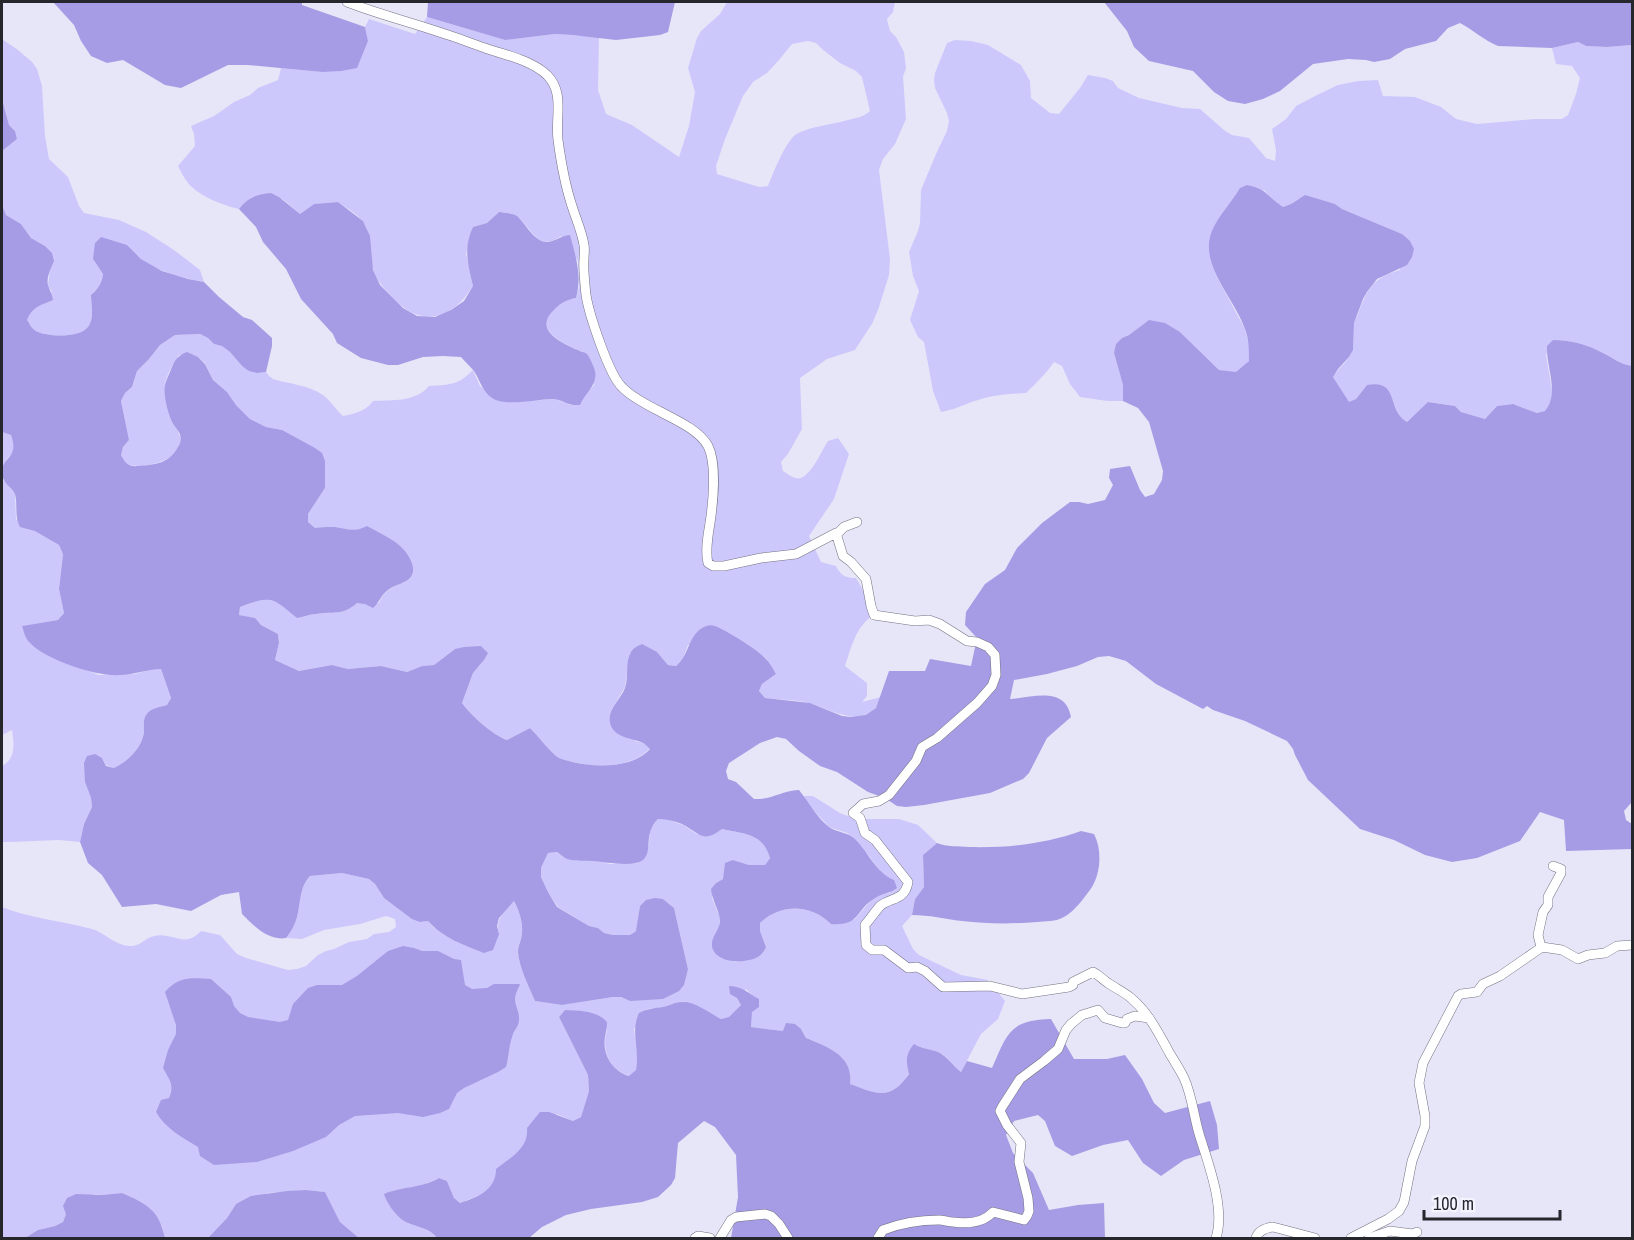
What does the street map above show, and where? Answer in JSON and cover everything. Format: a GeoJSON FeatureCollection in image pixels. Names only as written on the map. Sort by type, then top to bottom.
{"type":"FeatureCollection","features":[{"type":"Feature","properties":{"kind":"street"},"geometry":{"type":"LineString","coordinates":[[347,2],[511,56],[540,69],[554,84],[559,100],[557,127],[560,156],[572,205],[583,236],[586,294],[591,317],[611,371],[621,387],[698,434],[708,446],[714,480],[707,541],[708,563],[713,566],[724,566],[761,558],[796,554],[857,522]]}},
{"type":"Feature","properties":{"kind":"street"},"geometry":{"type":"LineString","coordinates":[[837,534],[843,556],[866,579],[874,615],[932,621],[967,641],[988,647],[995,655],[996,662],[995,681],[986,694],[937,738],[922,747],[916,761],[889,795],[879,801],[863,804],[853,813],[860,818],[865,833],[875,840],[908,883],[900,895],[880,906],[865,925],[867,947],[876,951],[884,950],[908,968],[917,967],[927,972],[944,987],[990,986],[1022,994],[1069,987],[1073,982],[1093,972],[1132,998],[1151,1020],[1184,1078],[1216,1189],[1218,1224],[1216,1239]]}},
{"type":"Feature","properties":{"kind":"street"},"geometry":{"type":"LineString","coordinates":[[1541,947],[1539,935],[1543,912],[1548,905],[1548,897],[1562,873],[1561,869],[1553,866]]}},
{"type":"Feature","properties":{"kind":"street"},"geometry":{"type":"LineString","coordinates":[[1351,1239],[1394,1215],[1404,1202],[1412,1161],[1425,1126],[1419,1083],[1423,1063],[1458,996],[1477,992],[1483,984],[1500,976],[1541,947],[1559,949],[1578,959],[1603,953],[1617,946],[1632,945]]}},
{"type":"Feature","properties":{"kind":"street"},"geometry":{"type":"LineString","coordinates":[[878,1239],[883,1230],[915,1222],[943,1220],[972,1223],[993,1212],[1024,1220],[1029,1211],[1020,1162],[1021,1143],[1004,1120],[1000,1111],[1002,1107],[1020,1079],[1058,1048],[1066,1030],[1082,1015],[1098,1010],[1106,1018],[1117,1023],[1125,1023],[1127,1019],[1136,1016],[1151,1020]]}},
{"type":"Feature","properties":{"kind":"street"},"geometry":{"type":"LineString","coordinates":[[720,1239],[731,1220],[736,1217],[765,1214],[771,1216],[779,1224],[788,1239]]}},
{"type":"Feature","properties":{"kind":"street"},"geometry":{"type":"LineString","coordinates":[[1256,1239],[1260,1232],[1273,1227],[1315,1239]]}},
{"type":"Feature","properties":{"kind":"street"},"geometry":{"type":"LineString","coordinates":[[1369,1239],[1390,1231],[1413,1234],[1417,1232]]}},
{"type":"Feature","properties":{"kind":"street"},"geometry":{"type":"LineString","coordinates":[[694,1239],[704,1236],[710,1239]]}},
{"type":"Feature","properties":{"kind":"shaded area"},"geometry":{"type":"Polygon","coordinates":[[[53,2],[302,2],[302,5],[365,27],[368,41],[357,68],[322,72],[228,65],[181,88],[165,85],[123,60],[107,63],[91,56],[74,25],[53,2]]]}},
{"type":"Feature","properties":{"kind":"shaded area"},"geometry":{"type":"Polygon","coordinates":[[[428,2],[675,2],[668,32],[660,35],[616,40],[555,34],[505,40],[427,17],[428,2]]]}},
{"type":"Feature","properties":{"kind":"shaded area"},"geometry":{"type":"Polygon","coordinates":[[[727,2],[895,2],[893,12],[887,19],[890,31],[904,52],[906,119],[895,144],[883,159],[879,170],[890,259],[889,275],[873,322],[855,350],[827,359],[800,378],[802,429],[781,462],[783,471],[801,478],[809,472],[828,441],[838,438],[849,454],[834,499],[809,536],[821,562],[836,566],[844,576],[856,578],[863,590],[866,590],[872,616],[858,632],[845,666],[867,683],[867,696],[862,702],[881,697],[877,706],[871,713],[855,717],[806,702],[765,698],[759,691],[762,684],[776,674],[766,658],[738,639],[688,645],[682,661],[676,666],[668,665],[657,652],[630,653],[625,687],[612,709],[635,741],[650,748],[633,760],[601,766],[558,757],[530,728],[507,740],[495,734],[471,714],[462,703],[473,673],[484,660],[455,649],[434,665],[422,666],[407,672],[381,666],[348,669],[332,665],[299,671],[275,660],[279,643],[278,634],[255,619],[239,615],[240,607],[271,600],[298,618],[338,612],[347,610],[357,603],[379,603],[386,592],[405,582],[360,530],[315,528],[308,522],[308,514],[325,488],[282,430],[266,427],[250,419],[227,392],[213,380],[205,363],[198,357],[179,355],[166,381],[167,404],[181,441],[176,453],[164,461],[143,466],[127,463],[121,455],[123,447],[129,440],[121,401],[132,387],[137,371],[160,345],[175,335],[200,334],[214,344],[223,346],[242,366],[257,373],[266,372],[273,379],[305,387],[326,397],[343,416],[363,410],[373,401],[411,398],[429,386],[453,383],[462,379],[473,370],[480,386],[500,401],[555,399],[571,405],[583,397],[594,385],[586,353],[564,343],[550,333],[547,320],[559,305],[576,298],[579,287],[578,261],[561,236],[547,242],[541,240],[518,217],[499,212],[487,223],[473,227],[466,254],[473,286],[465,297],[456,306],[436,316],[426,317],[415,314],[404,308],[380,283],[372,266],[369,234],[363,222],[338,202],[314,204],[300,214],[284,200],[268,194],[249,200],[239,209],[211,199],[193,188],[178,166],[195,146],[191,126],[214,116],[258,88],[278,80],[281,68],[322,72],[368,42],[365,27],[369,19],[415,34],[427,17],[505,40],[555,34],[599,37],[598,90],[606,114],[632,125],[679,157],[689,126],[695,92],[688,68],[701,31],[720,14],[727,2]],[[808,41],[792,44],[767,73],[753,82],[743,96],[725,139],[716,166],[717,174],[759,187],[768,186],[785,149],[798,133],[858,118],[870,111],[862,77],[856,71],[840,63],[816,43],[808,41]]]}},
{"type":"Feature","properties":{"kind":"shaded area"},"geometry":{"type":"Polygon","coordinates":[[[1104,2],[1632,2],[1632,45],[1586,46],[1578,42],[1552,48],[1498,46],[1460,23],[1448,28],[1436,41],[1405,49],[1390,59],[1374,62],[1348,59],[1313,64],[1280,91],[1245,104],[1228,101],[1214,92],[1193,71],[1149,61],[1134,47],[1127,31],[1104,2]]]}},
{"type":"Feature","properties":{"kind":"shaded area"},"geometry":{"type":"Polygon","coordinates":[[[2,39],[32,62],[37,69],[42,86],[49,159],[68,177],[84,213],[119,220],[146,232],[200,270],[204,282],[155,268],[141,259],[127,245],[93,259],[103,274],[99,286],[91,295],[92,317],[87,328],[77,334],[55,335],[41,333],[31,326],[27,320],[30,312],[52,292],[48,285],[50,269],[45,246],[31,238],[21,224],[6,215],[2,205],[2,151],[17,139],[15,131],[9,125],[2,99],[2,39]]]}},
{"type":"Feature","properties":{"kind":"shaded area"},"geometry":{"type":"Polygon","coordinates":[[[955,40],[988,45],[1021,65],[1030,81],[1031,98],[1050,113],[1059,114],[1088,75],[1105,78],[1113,81],[1118,88],[1139,98],[1182,108],[1200,109],[1232,135],[1249,138],[1266,158],[1275,161],[1276,150],[1272,129],[1286,119],[1296,106],[1338,85],[1378,80],[1383,96],[1415,97],[1441,107],[1456,119],[1477,124],[1562,119],[1568,115],[1580,78],[1572,66],[1556,64],[1552,48],[1578,42],[1586,46],[1632,45],[1632,366],[1584,345],[1553,340],[1546,355],[1553,396],[1551,405],[1546,411],[1537,413],[1513,404],[1497,406],[1485,419],[1461,412],[1455,406],[1429,402],[1407,422],[1400,418],[1392,400],[1367,385],[1356,399],[1349,403],[1333,377],[1351,355],[1354,323],[1368,291],[1383,276],[1400,270],[1402,234],[1335,204],[1298,199],[1283,207],[1264,190],[1231,203],[1221,217],[1212,263],[1245,329],[1249,345],[1249,361],[1236,373],[1219,370],[1180,332],[1148,321],[1122,338],[1114,353],[1123,385],[1123,401],[1080,397],[1070,384],[1062,366],[1054,362],[1026,393],[990,397],[941,412],[933,391],[924,342],[918,337],[910,320],[919,291],[913,276],[909,252],[920,223],[921,190],[947,131],[949,121],[935,88],[935,73],[947,43],[955,40]]]}},
{"type":"Feature","properties":{"kind":"shaded area"},"geometry":{"type":"Polygon","coordinates":[[[2,99],[9,125],[15,131],[17,139],[2,151],[2,99]]]}},
{"type":"Feature","properties":{"kind":"shaded area"},"geometry":{"type":"Polygon","coordinates":[[[1247,185],[1263,191],[1283,207],[1305,195],[1335,204],[1402,234],[1410,241],[1414,249],[1407,265],[1377,279],[1363,299],[1354,323],[1353,350],[1333,377],[1349,402],[1356,399],[1367,385],[1377,384],[1389,391],[1401,417],[1407,422],[1428,402],[1455,406],[1461,412],[1485,419],[1497,406],[1513,404],[1537,413],[1545,411],[1552,396],[1547,346],[1553,340],[1584,345],[1632,366],[1632,802],[1624,811],[1626,820],[1632,824],[1632,849],[1566,851],[1564,820],[1540,812],[1520,841],[1477,858],[1452,862],[1425,855],[1394,840],[1360,829],[1308,780],[1287,741],[1207,706],[1203,709],[1156,684],[1126,661],[1109,656],[1098,657],[1077,666],[1047,674],[1014,680],[1010,699],[1055,697],[1068,707],[1071,717],[1047,738],[1029,773],[1023,779],[990,793],[924,805],[897,806],[885,798],[868,792],[837,772],[820,766],[786,739],[777,737],[760,743],[729,763],[726,771],[728,779],[736,782],[754,799],[799,790],[825,824],[855,839],[877,868],[894,880],[897,888],[875,898],[853,920],[841,924],[831,924],[823,917],[796,908],[768,916],[760,923],[760,931],[766,947],[760,956],[754,959],[728,960],[714,952],[712,942],[720,920],[711,889],[723,879],[725,863],[733,860],[749,865],[765,865],[770,858],[758,839],[722,829],[710,836],[701,836],[679,823],[658,819],[649,836],[647,855],[640,862],[620,864],[575,860],[565,858],[557,852],[548,853],[541,868],[541,877],[557,907],[604,933],[630,935],[636,931],[640,906],[646,900],[663,899],[674,908],[688,969],[684,985],[679,991],[663,999],[630,1001],[621,997],[613,997],[562,1005],[535,1001],[519,958],[518,949],[522,925],[514,901],[499,918],[497,926],[499,934],[493,950],[484,953],[447,936],[428,921],[420,922],[412,919],[384,898],[369,879],[342,873],[310,876],[302,890],[294,926],[286,938],[279,938],[262,932],[242,914],[239,892],[221,895],[191,911],[156,904],[122,907],[102,875],[88,863],[80,842],[84,824],[92,807],[85,782],[84,763],[87,756],[95,754],[102,758],[106,766],[114,768],[124,762],[140,744],[146,715],[153,709],[167,705],[171,698],[161,669],[120,675],[86,670],[48,655],[28,641],[24,633],[22,626],[58,620],[64,613],[59,589],[63,554],[59,545],[35,531],[20,527],[15,494],[2,474],[2,468],[12,453],[13,443],[11,435],[2,432],[2,205],[6,215],[21,224],[31,238],[52,253],[54,261],[48,282],[53,300],[34,309],[27,320],[36,331],[70,335],[87,328],[92,317],[91,295],[99,286],[103,274],[93,259],[95,243],[101,237],[127,245],[141,259],[162,271],[204,282],[243,317],[252,320],[272,338],[266,372],[257,373],[249,371],[230,352],[200,334],[175,335],[160,345],[137,371],[132,387],[121,401],[129,440],[123,447],[121,455],[128,464],[138,466],[161,462],[171,457],[179,445],[180,434],[169,414],[165,389],[166,380],[174,362],[180,355],[187,352],[198,357],[205,364],[213,380],[227,392],[250,419],[266,427],[282,430],[322,453],[325,461],[325,488],[308,514],[308,522],[315,528],[331,527],[353,530],[367,526],[392,540],[408,554],[413,566],[412,575],[386,592],[373,608],[357,603],[347,610],[297,618],[271,600],[240,607],[239,615],[255,618],[261,625],[278,634],[279,643],[275,660],[299,671],[332,665],[348,669],[381,666],[407,672],[422,666],[434,665],[455,649],[481,646],[488,653],[473,673],[462,703],[471,714],[501,738],[507,740],[530,728],[559,758],[600,766],[633,760],[650,749],[644,743],[617,733],[613,730],[610,721],[611,711],[625,688],[628,660],[632,650],[642,644],[657,652],[668,665],[676,666],[683,659],[695,635],[704,627],[715,626],[734,636],[767,661],[776,674],[762,684],[759,691],[765,698],[810,703],[842,716],[866,715],[876,708],[889,671],[925,671],[930,659],[971,666],[977,638],[965,625],[966,612],[985,584],[1005,570],[1017,548],[1042,523],[1070,502],[1088,504],[1105,500],[1113,485],[1109,478],[1110,469],[1130,466],[1145,497],[1154,494],[1162,480],[1163,471],[1149,422],[1138,408],[1123,401],[1123,385],[1114,353],[1116,344],[1149,320],[1165,323],[1180,332],[1219,370],[1236,372],[1249,361],[1246,333],[1214,269],[1209,243],[1218,220],[1240,188],[1247,185]]]}},
{"type":"Feature","properties":{"kind":"shaded area"},"geometry":{"type":"Polygon","coordinates":[[[271,193],[300,214],[314,204],[338,202],[363,221],[370,236],[373,270],[380,285],[403,308],[417,316],[435,317],[464,301],[473,286],[467,250],[473,227],[487,223],[499,212],[517,216],[534,236],[542,241],[550,242],[570,235],[578,274],[576,298],[565,301],[557,307],[547,319],[546,325],[553,336],[587,354],[593,365],[595,381],[580,405],[553,399],[498,401],[486,392],[474,371],[461,357],[423,357],[398,365],[388,365],[361,358],[337,343],[333,334],[301,299],[286,269],[263,242],[256,227],[239,209],[253,197],[271,193]]]}},
{"type":"Feature","properties":{"kind":"shaded area"},"geometry":{"type":"Polygon","coordinates":[[[2,432],[12,435],[14,442],[14,451],[3,469],[3,480],[15,493],[16,519],[59,545],[63,553],[59,589],[64,613],[58,620],[23,626],[30,643],[61,661],[99,675],[135,674],[161,669],[171,698],[167,705],[153,709],[146,715],[142,739],[129,758],[114,768],[106,765],[102,758],[85,782],[92,807],[84,824],[80,842],[59,840],[2,842],[2,766],[10,759],[13,746],[12,730],[2,735],[2,432]]]}},
{"type":"Feature","properties":{"kind":"shaded area"},"geometry":{"type":"Polygon","coordinates":[[[804,796],[813,796],[840,813],[856,819],[899,819],[918,825],[937,843],[923,855],[924,887],[915,899],[912,915],[902,926],[913,949],[919,955],[961,975],[988,980],[1005,1001],[998,1019],[981,1034],[961,1072],[944,1055],[921,1048],[909,1073],[898,1086],[882,1093],[867,1092],[850,1084],[848,1066],[838,1054],[806,1038],[801,1029],[783,1031],[751,1027],[752,995],[746,989],[737,998],[741,1005],[730,1017],[721,1019],[683,1001],[665,1007],[647,1009],[634,1029],[638,1062],[636,1070],[630,1076],[617,1069],[608,1058],[605,1045],[607,1030],[594,1013],[565,1010],[559,1017],[588,1075],[589,1091],[581,1117],[573,1121],[557,1114],[528,1136],[525,1144],[496,1177],[487,1192],[460,1203],[454,1198],[447,1181],[439,1178],[420,1186],[392,1191],[405,1222],[427,1230],[437,1238],[359,1238],[340,1222],[325,1192],[306,1190],[268,1193],[236,1204],[227,1218],[208,1238],[165,1238],[162,1226],[122,1193],[94,1194],[66,1214],[63,1222],[55,1226],[38,1230],[25,1238],[2,1238],[2,907],[23,914],[92,929],[129,946],[161,935],[189,939],[201,931],[220,935],[237,954],[288,970],[306,966],[326,951],[349,942],[367,939],[374,934],[389,932],[396,927],[395,919],[386,916],[360,924],[324,930],[302,939],[286,938],[295,923],[302,890],[310,876],[342,873],[369,879],[384,898],[420,922],[428,921],[434,928],[499,934],[499,920],[514,901],[522,925],[519,957],[535,1001],[562,1005],[621,997],[630,1001],[688,969],[674,908],[663,899],[640,906],[637,930],[630,935],[604,933],[558,907],[541,877],[541,868],[548,853],[557,852],[565,858],[574,860],[592,860],[610,864],[637,863],[649,847],[651,829],[658,819],[666,819],[683,825],[697,834],[714,834],[722,829],[758,839],[770,858],[765,865],[749,865],[733,860],[723,879],[716,883],[712,898],[720,918],[719,927],[712,942],[721,958],[737,962],[766,947],[760,931],[760,923],[768,916],[786,909],[805,910],[823,917],[831,924],[855,919],[873,898],[890,893],[885,877],[854,838],[829,827],[808,804],[804,796]]]}},
{"type":"Feature","properties":{"kind":"shaded area"},"geometry":{"type":"Polygon","coordinates":[[[1081,831],[1094,834],[1097,840],[1099,868],[1092,887],[1080,904],[1061,919],[1028,923],[990,923],[912,915],[915,899],[924,887],[923,855],[937,843],[969,847],[1012,846],[1054,839],[1081,831]]]}},
{"type":"Feature","properties":{"kind":"shaded area"},"geometry":{"type":"Polygon","coordinates":[[[403,946],[422,951],[438,951],[461,960],[465,985],[472,989],[487,988],[494,984],[520,985],[515,996],[519,1021],[512,1038],[506,1067],[457,1093],[449,1109],[423,1117],[398,1113],[355,1116],[339,1125],[326,1137],[293,1151],[257,1162],[214,1165],[200,1156],[198,1147],[175,1132],[160,1118],[156,1112],[161,1100],[169,1098],[171,1089],[163,1068],[176,1034],[176,1025],[165,992],[175,983],[192,978],[211,979],[231,997],[240,1013],[248,1017],[280,1022],[288,1020],[293,1004],[308,988],[317,985],[342,985],[388,951],[403,946]]]}},
{"type":"Feature","properties":{"kind":"shaded area"},"geometry":{"type":"Polygon","coordinates":[[[729,986],[742,989],[759,999],[759,1007],[752,1012],[751,1027],[783,1031],[786,1023],[795,1024],[806,1038],[831,1049],[844,1060],[850,1074],[850,1084],[879,1093],[896,1088],[909,1074],[907,1058],[914,1044],[941,1054],[961,1072],[967,1061],[992,1068],[1011,1031],[1026,1022],[1051,1019],[1074,1059],[1107,1059],[1125,1055],[1142,1079],[1154,1103],[1165,1113],[1210,1101],[1217,1125],[1219,1149],[1184,1160],[1161,1176],[1143,1163],[1128,1140],[1103,1145],[1072,1156],[1055,1146],[1045,1121],[1038,1115],[1014,1121],[1006,1135],[1013,1153],[1033,1173],[1049,1210],[1104,1203],[1105,1238],[731,1238],[738,1197],[736,1155],[715,1127],[704,1121],[678,1143],[675,1178],[658,1197],[642,1202],[566,1215],[542,1227],[529,1238],[437,1238],[428,1230],[404,1221],[390,1207],[384,1194],[425,1184],[439,1178],[447,1181],[454,1198],[460,1203],[473,1198],[485,1192],[493,1182],[496,1169],[522,1147],[527,1128],[540,1112],[549,1112],[573,1121],[581,1117],[589,1091],[588,1075],[559,1017],[565,1010],[593,1013],[607,1022],[605,1050],[607,1056],[618,1070],[629,1076],[636,1070],[635,1027],[639,1013],[686,1002],[721,1019],[729,1017],[741,1005],[737,998],[730,994],[729,986]]]}},
{"type":"Feature","properties":{"kind":"shaded area"},"geometry":{"type":"Polygon","coordinates":[[[306,1190],[325,1192],[340,1222],[359,1238],[208,1238],[227,1218],[236,1204],[251,1196],[306,1190]]]}},
{"type":"Feature","properties":{"kind":"shaded area"},"geometry":{"type":"Polygon","coordinates":[[[122,1193],[151,1209],[159,1221],[165,1238],[25,1238],[38,1230],[63,1222],[66,1214],[63,1206],[67,1198],[76,1194],[122,1193]]]}}]}
